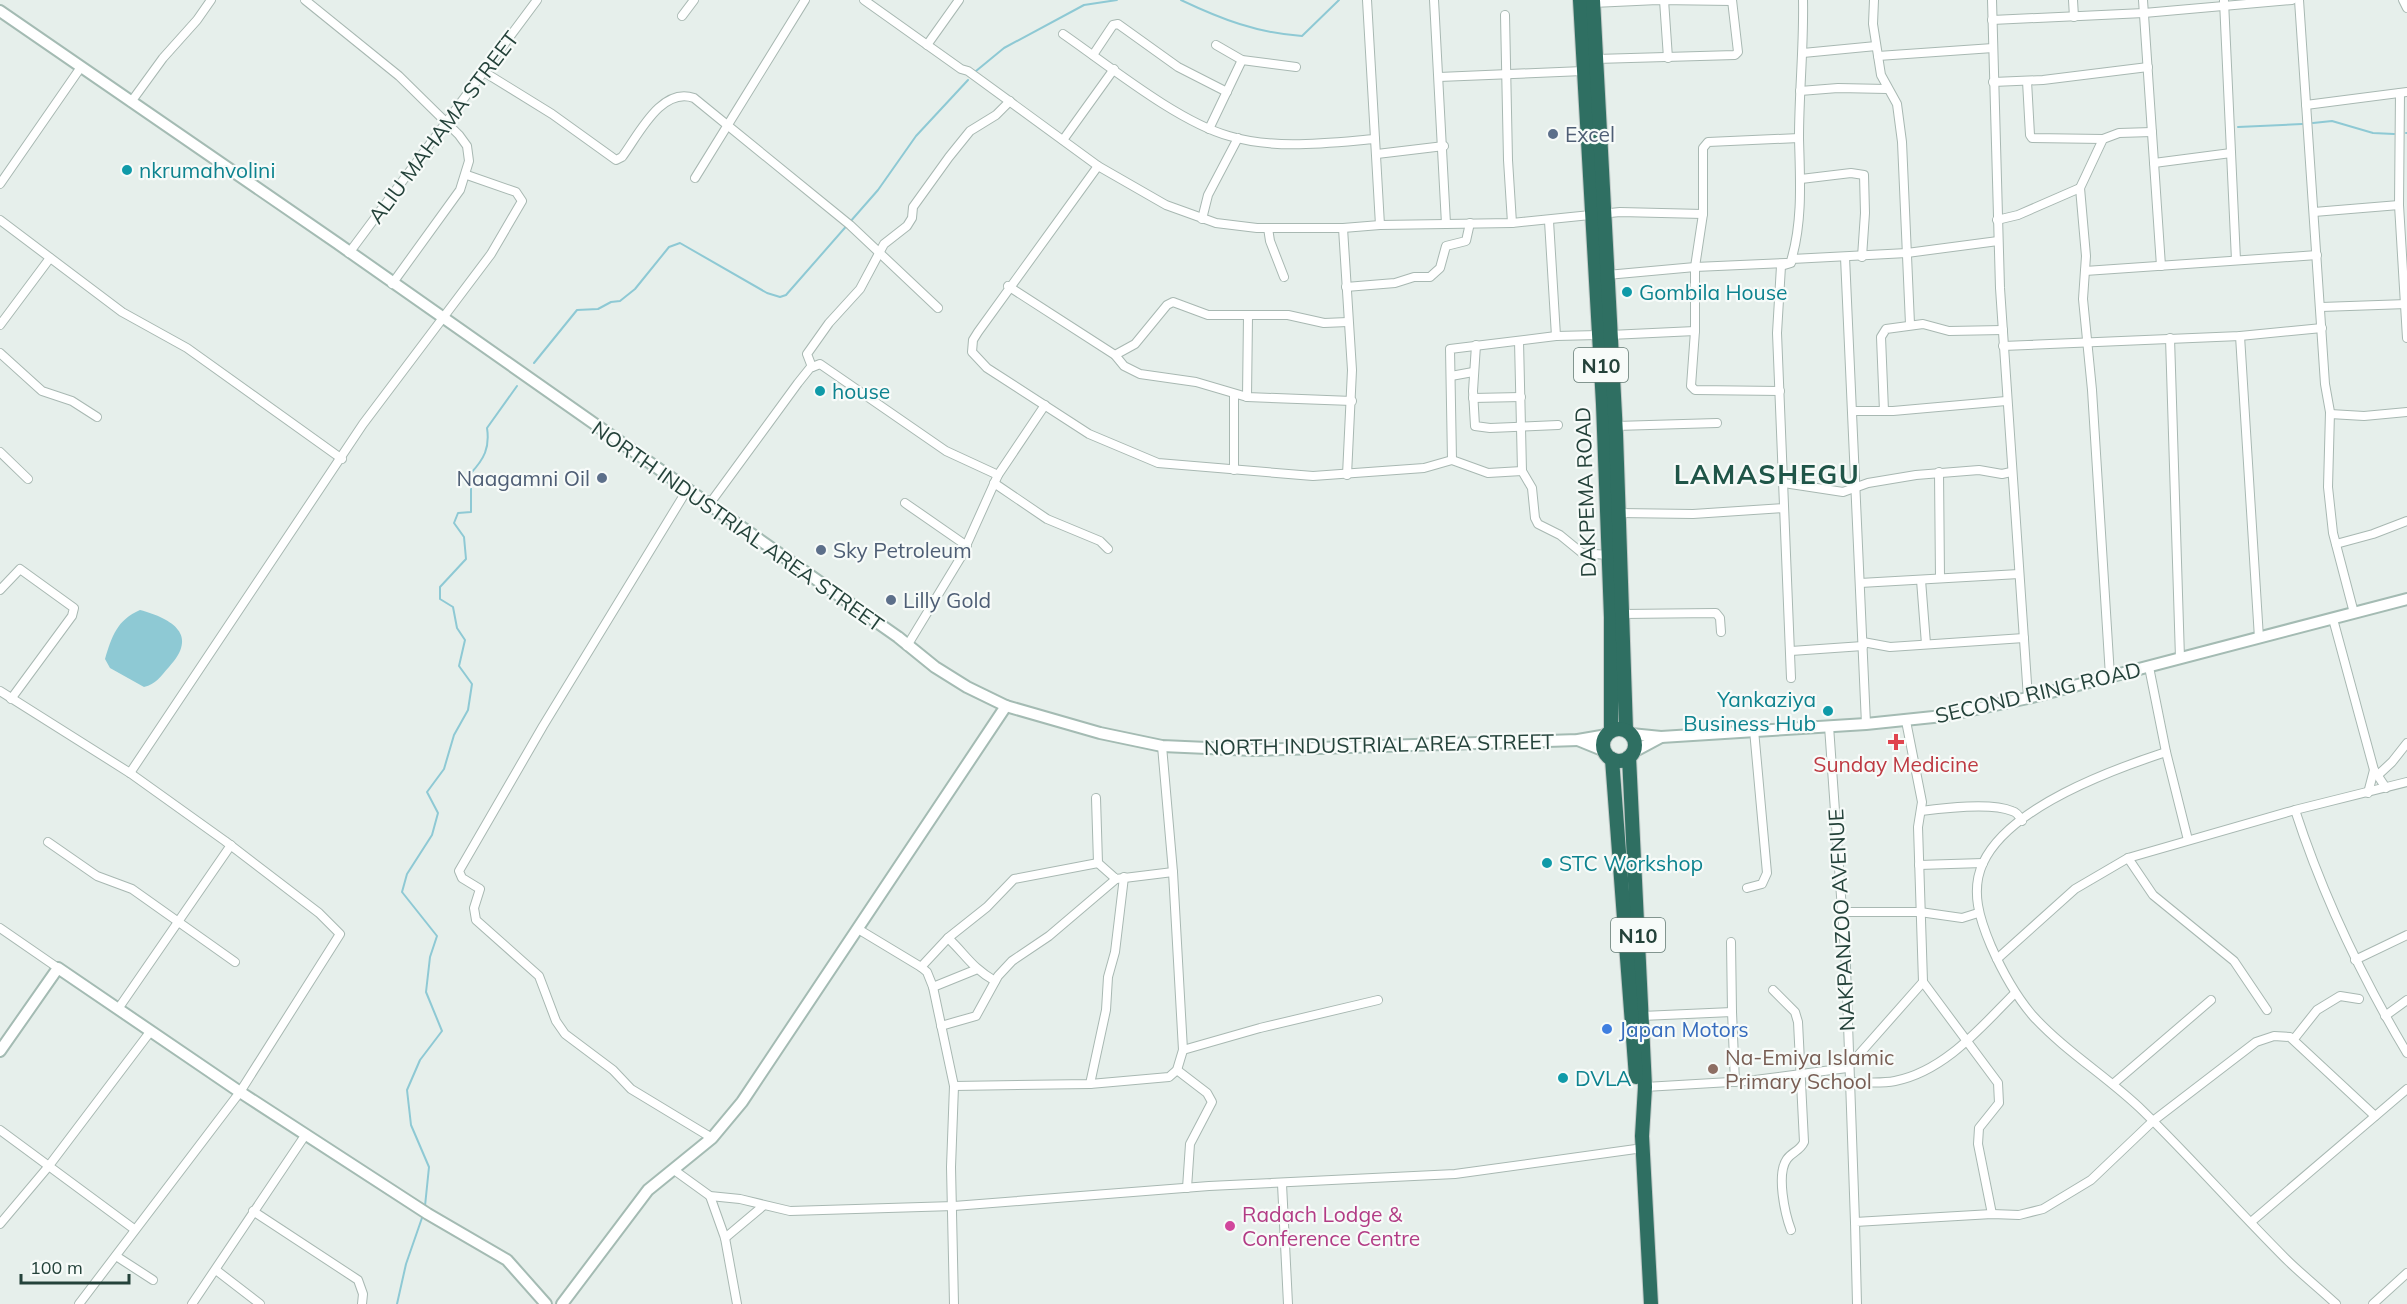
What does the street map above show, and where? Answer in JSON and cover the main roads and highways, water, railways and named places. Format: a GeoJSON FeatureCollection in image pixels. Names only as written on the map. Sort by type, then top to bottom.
{"type":"FeatureCollection","features":[{"type":"Feature","properties":{"kind":"highway","name":"DAKPEMA ROAD"},"geometry":{"type":"LineString","coordinates":[[1589,1],[1596,59],[1604,335],[1613,699],[1609,733]]}},
{"type":"Feature","properties":{"kind":"highway","name":"DAKPEMA ROAD"},"geometry":{"type":"LineString","coordinates":[[1589,1],[1583,70],[1607,275],[1604,335],[1616,426],[1628,732]]}},
{"type":"Feature","properties":{"kind":"highway"},"geometry":{"type":"LineString","coordinates":[[1609,733],[1628,732]]}},
{"type":"Feature","properties":{"kind":"highway","name":"N10"},"geometry":{"type":"LineString","coordinates":[[1628,732],[1635,742],[1631,754],[1633,972],[1638,1100],[1642,1113]]}},
{"type":"Feature","properties":{"kind":"highway","name":"N10"},"geometry":{"type":"LineString","coordinates":[[1609,733],[1604,741],[1608,755],[1633,972],[1642,1016],[1645,1087],[1642,1113],[1643,1148],[1651,1304]]}},
{"type":"Feature","properties":{"kind":"highway"},"geometry":{"type":"LineString","coordinates":[[1608,755],[1619,760],[1631,754]]}},
{"type":"Feature","properties":{"kind":"main road","name":"NORTH INDUSTRIAL AREA STREET"},"geometry":{"type":"LineString","coordinates":[[0,11],[967,687],[1006,706],[1090,731],[1162,746],[1253,750],[1578,740],[1609,733]]}},
{"type":"Feature","properties":{"kind":"main road","name":"SECOND RING ROAD"},"geometry":{"type":"LineString","coordinates":[[1628,732],[1661,737],[1906,721],[2028,698],[2407,599]]}},
{"type":"Feature","properties":{"kind":"main road"},"geometry":{"type":"LineString","coordinates":[[562,1304],[648,1190],[712,1138],[742,1102],[1006,706]]}},
{"type":"Feature","properties":{"kind":"main road","name":"SECOND RING ROAD"},"geometry":{"type":"LineString","coordinates":[[1631,754],[1661,737]]}},
{"type":"Feature","properties":{"kind":"main road","name":"NORTH INDUSTRIAL AREA STREET"},"geometry":{"type":"LineString","coordinates":[[1578,740],[1608,755]]}},
{"type":"Feature","properties":{"kind":"main road"},"geometry":{"type":"LineString","coordinates":[[0,1051],[58,968],[240,1092],[428,1214],[507,1260],[546,1304]]}},
{"type":"Feature","properties":{"kind":"water"},"geometry":{"type":"Polygon","coordinates":[[[140,610],[163,618],[178,630],[182,637],[182,646],[178,656],[158,680],[144,687],[110,668],[105,659],[116,630],[132,614],[140,610]]]}},
{"type":"Feature","properties":{"kind":"waterway"},"geometry":{"type":"LineString","coordinates":[[976,71],[1004,48],[1084,5],[1117,0]]}},
{"type":"Feature","properties":{"kind":"waterway"},"geometry":{"type":"LineString","coordinates":[[1181,0],[1240,24],[1270,32],[1302,36],[1339,0]]}},
{"type":"Feature","properties":{"kind":"waterway"},"geometry":{"type":"LineString","coordinates":[[534,363],[577,310],[598,309],[611,302],[620,301],[635,289],[669,247],[680,243],[767,293],[780,297],[786,295],[878,190],[916,136],[968,80]]}},
{"type":"Feature","properties":{"kind":"waterway"},"geometry":{"type":"LineString","coordinates":[[2313,123],[2332,121],[2373,133],[2394,134]]}},
{"type":"Feature","properties":{"kind":"waterway"},"geometry":{"type":"LineString","coordinates":[[2238,127],[2302,124]]}},
{"type":"Feature","properties":{"kind":"waterway"},"geometry":{"type":"LineString","coordinates":[[425,1206],[429,1167],[411,1125],[407,1090],[420,1060],[442,1031],[426,992],[430,957],[437,936],[402,892],[407,874],[432,835],[438,813],[427,792],[444,769],[454,735],[468,710],[472,684],[459,666],[465,640],[457,628],[453,607],[440,599],[440,587],[466,559],[464,537],[454,523],[458,513],[471,512],[471,473],[485,453],[488,442],[487,428],[517,386]]}},
{"type":"Feature","properties":{"kind":"waterway"},"geometry":{"type":"LineString","coordinates":[[397,1304],[406,1264],[423,1215]]}},
{"type":"Feature","properties":{"kind":"place","name":"Excel"},"geometry":{"type":"Point","coordinates":[1553,134]}},
{"type":"Feature","properties":{"kind":"place","name":"nkrumahvolini"},"geometry":{"type":"Point","coordinates":[127,170]}},
{"type":"Feature","properties":{"kind":"place","name":"Gombila House"},"geometry":{"type":"Point","coordinates":[1627,292]}},
{"type":"Feature","properties":{"kind":"place","name":"house"},"geometry":{"type":"Point","coordinates":[820,391]}},
{"type":"Feature","properties":{"kind":"place","name":"Naagamni Oil"},"geometry":{"type":"Point","coordinates":[602,478]}},
{"type":"Feature","properties":{"kind":"place","name":"Sky Petroleum"},"geometry":{"type":"Point","coordinates":[821,550]}},
{"type":"Feature","properties":{"kind":"place","name":"Lilly Gold"},"geometry":{"type":"Point","coordinates":[891,600]}},
{"type":"Feature","properties":{"kind":"place","name":"Yankaziya Business Hub"},"geometry":{"type":"Point","coordinates":[1828,711]}},
{"type":"Feature","properties":{"kind":"place","name":"Sunday Medicine"},"geometry":{"type":"Point","coordinates":[1896,742]}},
{"type":"Feature","properties":{"kind":"place","name":"STC Workshop"},"geometry":{"type":"Point","coordinates":[1547,863]}},
{"type":"Feature","properties":{"kind":"place","name":"Japan Motors"},"geometry":{"type":"Point","coordinates":[1607,1029]}},
{"type":"Feature","properties":{"kind":"place","name":"Na-Emiya Islamic Primary School"},"geometry":{"type":"Point","coordinates":[1713,1069]}},
{"type":"Feature","properties":{"kind":"place","name":"DVLA"},"geometry":{"type":"Point","coordinates":[1563,1078]}},
{"type":"Feature","properties":{"kind":"place","name":"Radach Lodge & Conference Centre"},"geometry":{"type":"Point","coordinates":[1230,1226]}},
{"type":"Feature","properties":{"kind":"district","name":"LAMASHEGU"},"geometry":{"type":"Point","coordinates":[1767,474]}}]}
